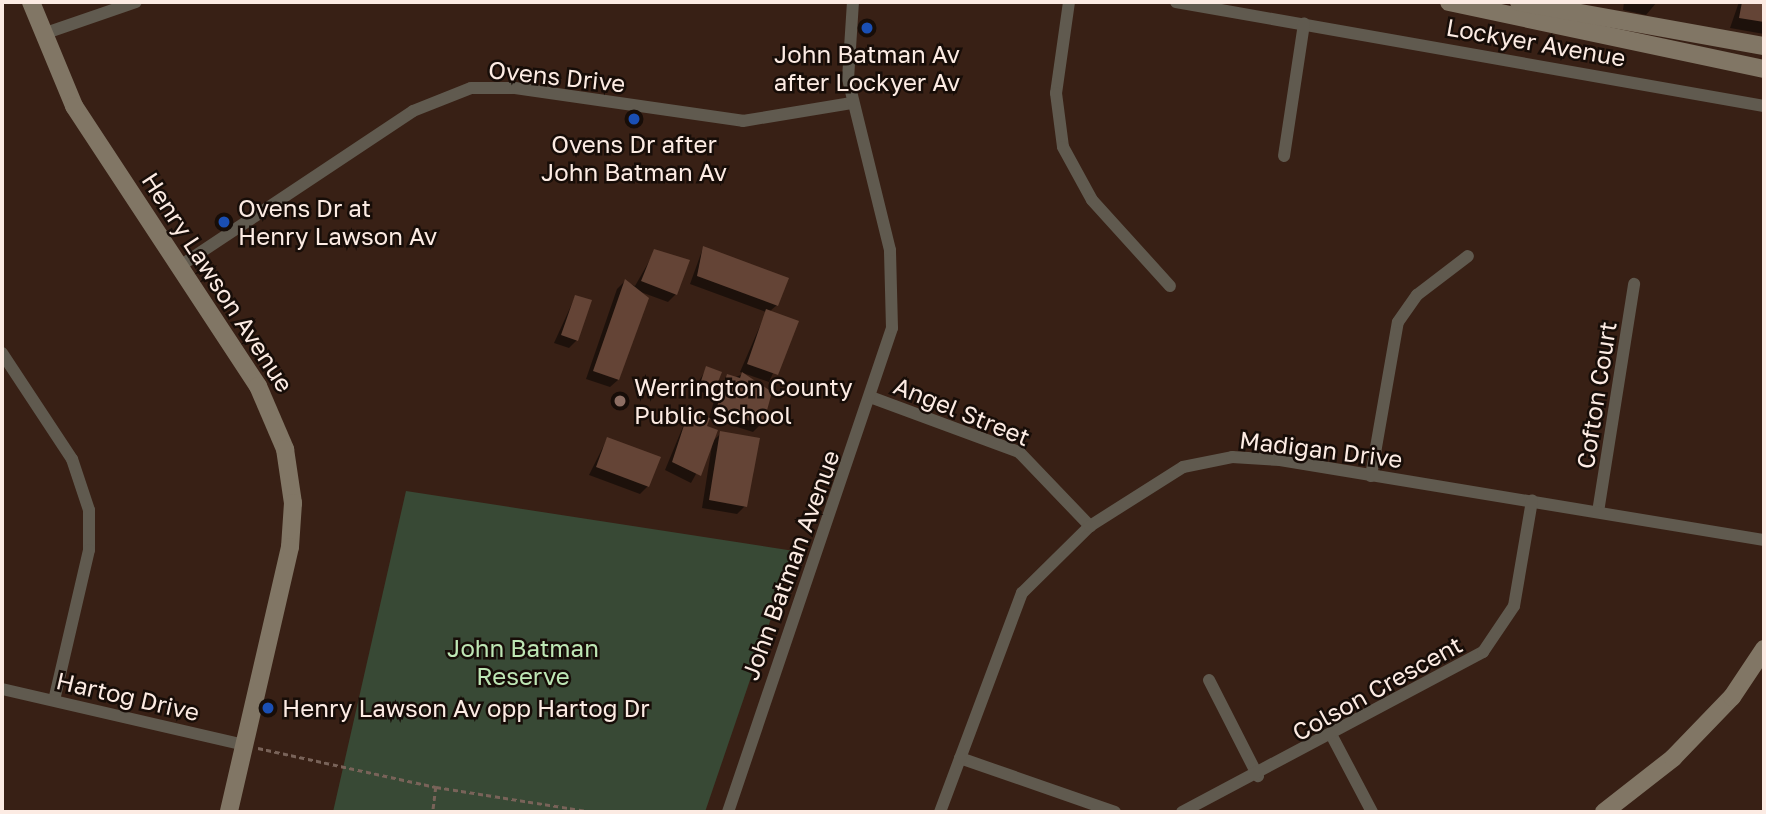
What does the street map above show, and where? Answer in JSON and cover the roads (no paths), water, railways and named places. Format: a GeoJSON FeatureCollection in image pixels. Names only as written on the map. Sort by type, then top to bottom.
{"type":"FeatureCollection","features":[{"type":"Feature","properties":{"kind":"street","name":"Henry Lawson Avenue"},"geometry":{"type":"LineString","coordinates":[[31,2],[74,106],[269,405],[291,474],[290,547],[229,812]]}},
{"type":"Feature","properties":{"kind":"street"},"geometry":{"type":"LineString","coordinates":[[43,34],[136,2]]}},
{"type":"Feature","properties":{"kind":"street","name":"John Batman Avenue"},"geometry":{"type":"LineString","coordinates":[[728,812],[873,398],[892,328],[893,270],[852,103],[847,50],[853,2]]}},
{"type":"Feature","properties":{"kind":"street"},"geometry":{"type":"LineString","coordinates":[[1069,2],[1056,93],[1063,147],[1092,200],[1170,286]]}},
{"type":"Feature","properties":{"kind":"street","name":"Lockyer Avenue"},"geometry":{"type":"LineString","coordinates":[[1176,2],[1764,106]]}},
{"type":"Feature","properties":{"kind":"street"},"geometry":{"type":"LineString","coordinates":[[1449,2],[1640,46],[1764,69]]}},
{"type":"Feature","properties":{"kind":"street"},"geometry":{"type":"LineString","coordinates":[[1519,2],[1764,46]]}},
{"type":"Feature","properties":{"kind":"street"},"geometry":{"type":"LineString","coordinates":[[1284,156],[1304,23]]}},
{"type":"Feature","properties":{"kind":"street"},"geometry":{"type":"LineString","coordinates":[[1640,46],[1668,29]]}},
{"type":"Feature","properties":{"kind":"street"},"geometry":{"type":"LineString","coordinates":[[1668,29],[1688,54]]}},
{"type":"Feature","properties":{"kind":"street","name":"Ovens Drive"},"geometry":{"type":"LineString","coordinates":[[180,266],[413,111],[471,88],[515,88],[743,121],[852,103]]}},
{"type":"Feature","properties":{"kind":"street"},"geometry":{"type":"LineString","coordinates":[[1371,475],[1398,322],[1416,295],[1468,257]]}},
{"type":"Feature","properties":{"kind":"street","name":"Cofton Court"},"geometry":{"type":"LineString","coordinates":[[1598,512],[1634,284]]}},
{"type":"Feature","properties":{"kind":"street"},"geometry":{"type":"LineString","coordinates":[[2,353],[72,459],[89,510],[89,550],[54,700]]}},
{"type":"Feature","properties":{"kind":"street","name":"Angel Street"},"geometry":{"type":"LineString","coordinates":[[873,398],[1019,452],[1090,526]]}},
{"type":"Feature","properties":{"kind":"street","name":"Madigan Drive"},"geometry":{"type":"LineString","coordinates":[[940,812],[1022,593],[1090,526],[1159,477],[1208,461],[1256,457],[1764,540]]}},
{"type":"Feature","properties":{"kind":"street","name":"Colson Crescent"},"geometry":{"type":"LineString","coordinates":[[1182,812],[1333,738],[1465,666],[1492,643],[1518,590],[1532,502]]}},
{"type":"Feature","properties":{"kind":"street"},"geometry":{"type":"LineString","coordinates":[[1604,812],[1673,758],[1763,656]]}},
{"type":"Feature","properties":{"kind":"street"},"geometry":{"type":"LineString","coordinates":[[1209,680],[1258,776]]}},
{"type":"Feature","properties":{"kind":"street","name":"Hartog Drive"},"geometry":{"type":"LineString","coordinates":[[2,689],[245,746]]}},
{"type":"Feature","properties":{"kind":"street"},"geometry":{"type":"LineString","coordinates":[[1333,738],[1372,812]]}},
{"type":"Feature","properties":{"kind":"street"},"geometry":{"type":"LineString","coordinates":[[960,758],[1115,812]]}},
{"type":"Feature","properties":{"kind":"place","name":"John Batman Av after Lockyer Av"},"geometry":{"type":"Point","coordinates":[867,28]}},
{"type":"Feature","properties":{"kind":"place","name":"Ovens Dr after John Batman Av"},"geometry":{"type":"Point","coordinates":[634,119]}},
{"type":"Feature","properties":{"kind":"place","name":"Ovens Dr at Henry Lawson Av"},"geometry":{"type":"Point","coordinates":[224,222]}},
{"type":"Feature","properties":{"kind":"place","name":"Werrington County Public School"},"geometry":{"type":"Point","coordinates":[620,401]}},
{"type":"Feature","properties":{"kind":"place","name":"Henry Lawson Av opp Hartog Dr"},"geometry":{"type":"Point","coordinates":[268,708]}},
{"type":"Feature","properties":{"kind":"park label","name":"John Batman Reserve"},"geometry":{"type":"Point","coordinates":[523,662]}}]}
